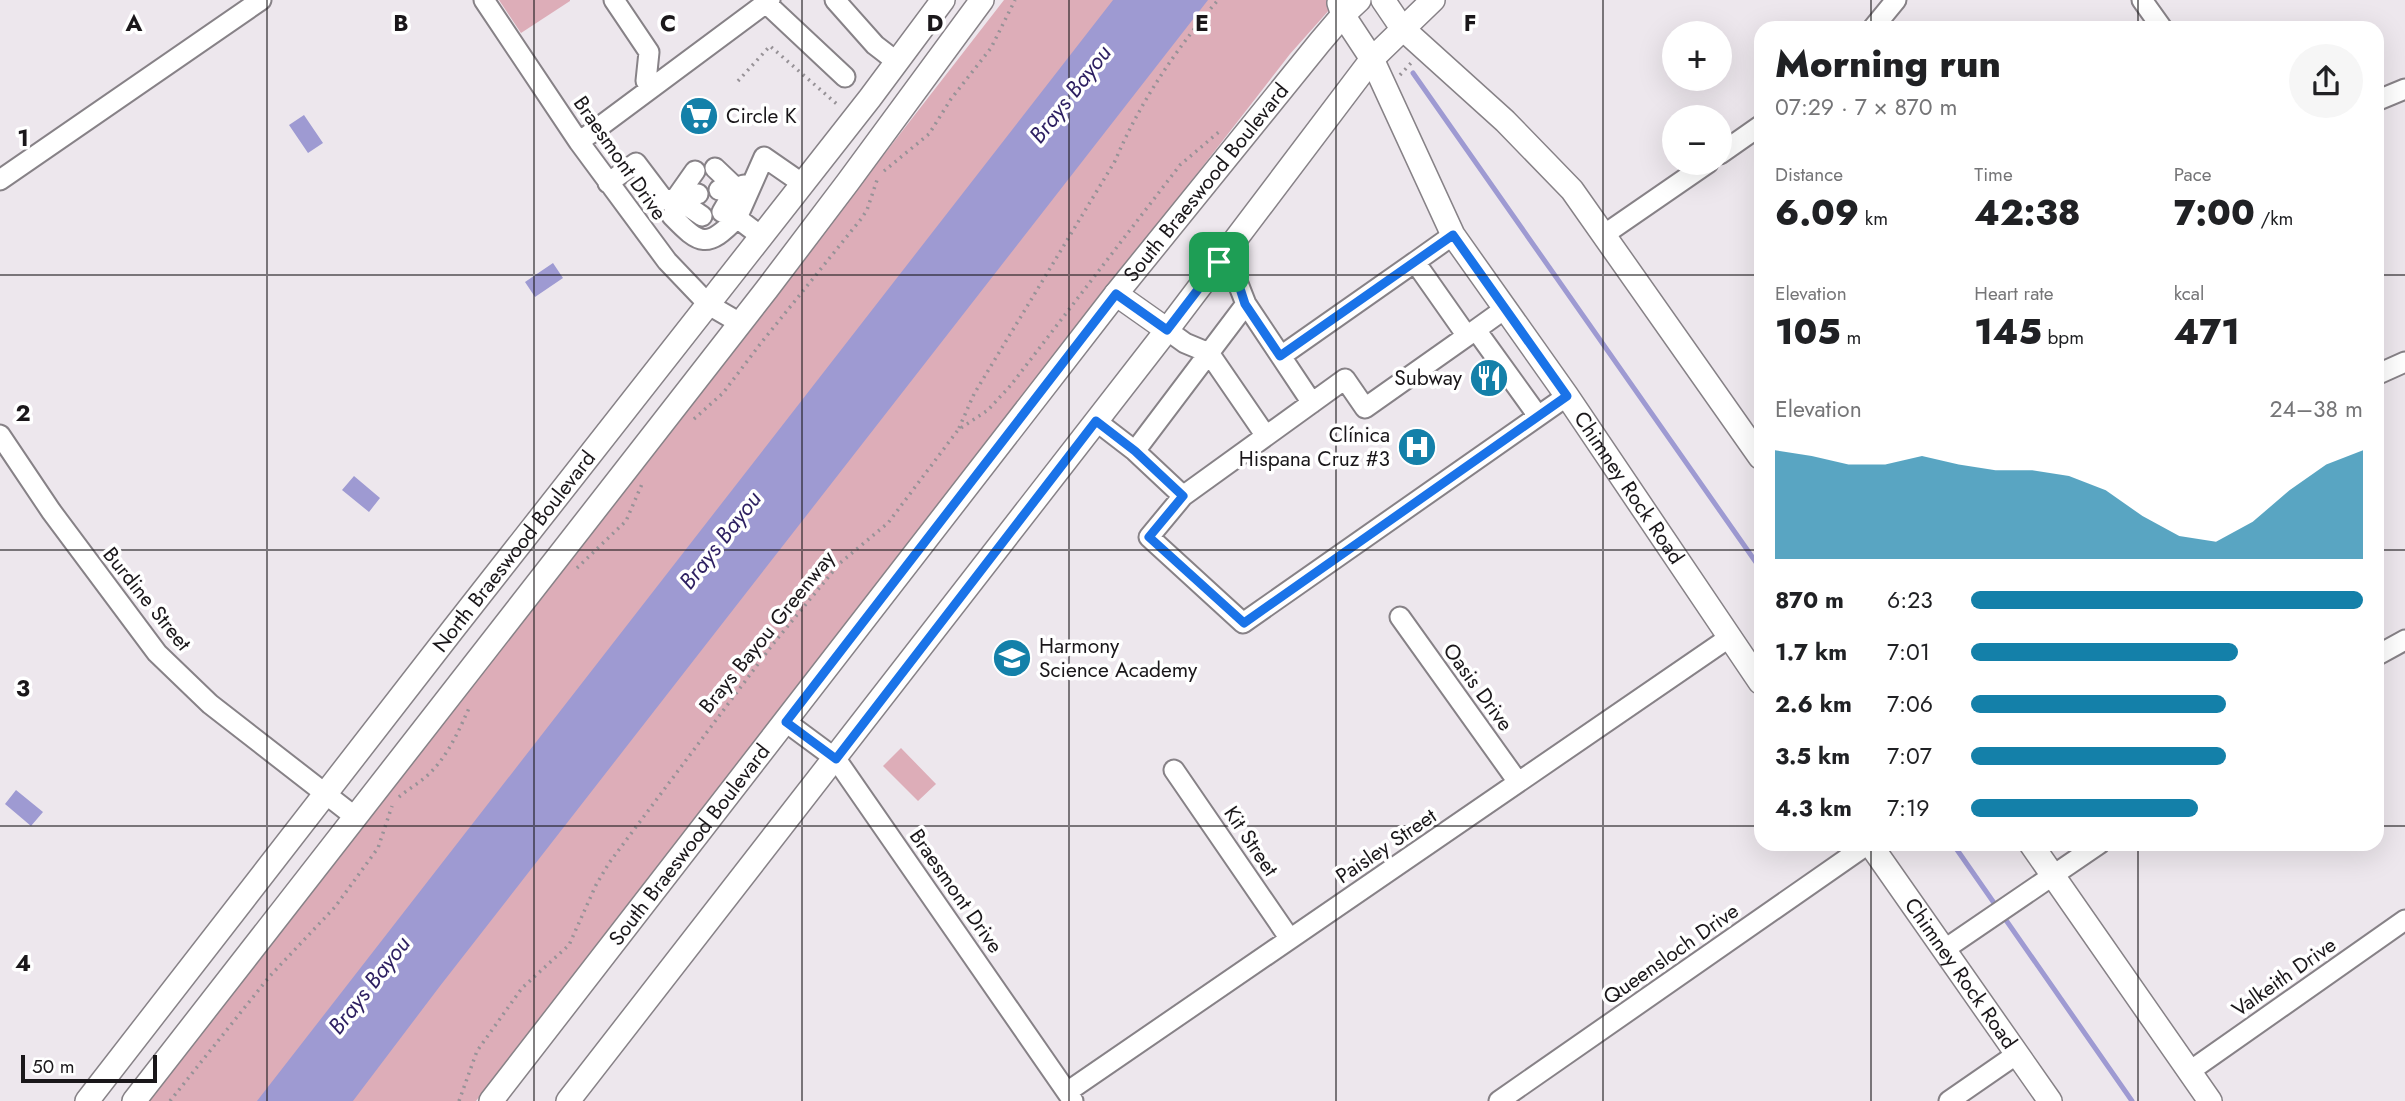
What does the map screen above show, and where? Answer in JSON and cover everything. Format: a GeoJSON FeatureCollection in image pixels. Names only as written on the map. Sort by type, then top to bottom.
{"type":"FeatureCollection","features":[{"type":"Feature","properties":{"kind":"main road","name":"North Braeswood Boulevard"},"geometry":{"type":"LineString","coordinates":[[87,1101],[324,793],[762,237],[943,0]]}},
{"type":"Feature","properties":{"kind":"main road","name":"North Braeswood Boulevard"},"geometry":{"type":"LineString","coordinates":[[134,1101],[848,183],[982,0]]}},
{"type":"Feature","properties":{"kind":"main road"},"geometry":{"type":"LineString","coordinates":[[1383,0],[1402,28],[1505,121],[1572,190],[1754,448]]}},
{"type":"Feature","properties":{"kind":"main road"},"geometry":{"type":"LineString","coordinates":[[568,1101],[836,759],[1372,59],[1433,0]]}},
{"type":"Feature","properties":{"kind":"main road","name":"Chimney Rock Road"},"geometry":{"type":"LineString","coordinates":[[1347,5],[1453,235],[1567,396],[1754,673]]}},
{"type":"Feature","properties":{"kind":"main road","name":"South Braeswood Boulevard"},"geometry":{"type":"LineString","coordinates":[[491,1101],[1116,294],[1347,5]]}},
{"type":"Feature","properties":{"kind":"main road"},"geometry":{"type":"LineString","coordinates":[[1116,294],[1167,330]]}},
{"type":"Feature","properties":{"kind":"main road"},"geometry":{"type":"LineString","coordinates":[[580,467],[610,489]]}},
{"type":"Feature","properties":{"kind":"main road"},"geometry":{"type":"LineString","coordinates":[[454,628],[484,652]]}},
{"type":"Feature","properties":{"kind":"main road","name":"Chimney Rock Road"},"geometry":{"type":"LineString","coordinates":[[1874,851],[2050,1101]]}},
{"type":"Feature","properties":{"kind":"main road"},"geometry":{"type":"LineString","coordinates":[[2036,851],[2210,1101]]}},
{"type":"Feature","properties":{"kind":"main road"},"geometry":{"type":"LineString","coordinates":[[162,1004],[192,1027]]}},
{"type":"Feature","properties":{"kind":"street"},"geometry":{"type":"LineString","coordinates":[[0,180],[261,0]]}},
{"type":"Feature","properties":{"kind":"street","name":"Braesmont Drive"},"geometry":{"type":"LineString","coordinates":[[484,0],[579,142],[640,227],[667,261],[709,305],[740,323]]}},
{"type":"Feature","properties":{"kind":"street"},"geometry":{"type":"LineString","coordinates":[[614,0],[649,52],[646,81]]}},
{"type":"Feature","properties":{"kind":"street"},"geometry":{"type":"LineString","coordinates":[[835,0],[875,45],[897,62]]}},
{"type":"Feature","properties":{"kind":"street"},"geometry":{"type":"LineString","coordinates":[[1879,21],[1896,0]]}},
{"type":"Feature","properties":{"kind":"street"},"geometry":{"type":"LineString","coordinates":[[2141,0],[2157,21]]}},
{"type":"Feature","properties":{"kind":"street"},"geometry":{"type":"LineString","coordinates":[[579,142],[768,1],[845,76]]}},
{"type":"Feature","properties":{"kind":"street"},"geometry":{"type":"LineString","coordinates":[[2384,98],[2405,89]]}},
{"type":"Feature","properties":{"kind":"street"},"geometry":{"type":"LineString","coordinates":[[1732,146],[1754,130]]}},
{"type":"Feature","properties":{"kind":"street"},"geometry":{"type":"LineString","coordinates":[[608,183],[636,163],[671,205],[689,233],[699,240],[719,237],[720,215],[736,187],[764,156],[803,184]]}},
{"type":"Feature","properties":{"kind":"street"},"geometry":{"type":"LineString","coordinates":[[715,168],[736,187]]}},
{"type":"Feature","properties":{"kind":"street"},"geometry":{"type":"LineString","coordinates":[[671,205],[695,171]]}},
{"type":"Feature","properties":{"kind":"street"},"geometry":{"type":"LineString","coordinates":[[1605,234],[1691,175]]}},
{"type":"Feature","properties":{"kind":"street"},"geometry":{"type":"LineString","coordinates":[[640,227],[671,205],[698,194]]}},
{"type":"Feature","properties":{"kind":"street"},"geometry":{"type":"LineString","coordinates":[[671,205],[720,215],[762,237]]}},
{"type":"Feature","properties":{"kind":"street"},"geometry":{"type":"LineString","coordinates":[[1280,356],[1453,235]]}},
{"type":"Feature","properties":{"kind":"street"},"geometry":{"type":"LineString","coordinates":[[1219,262],[1236,276],[1245,304],[1312,403]]}},
{"type":"Feature","properties":{"kind":"street"},"geometry":{"type":"LineString","coordinates":[[1415,262],[1538,416]]}},
{"type":"Feature","properties":{"kind":"street"},"geometry":{"type":"LineString","coordinates":[[1135,451],[1245,304]]}},
{"type":"Feature","properties":{"kind":"street"},"geometry":{"type":"LineString","coordinates":[[1506,308],[1365,408],[1345,379],[1183,496],[1149,537],[1244,623],[1567,396]]}},
{"type":"Feature","properties":{"kind":"street"},"geometry":{"type":"LineString","coordinates":[[1167,330],[1185,343],[1209,354],[1266,436]]}},
{"type":"Feature","properties":{"kind":"street"},"geometry":{"type":"LineString","coordinates":[[2384,371],[2405,362]]}},
{"type":"Feature","properties":{"kind":"street"},"geometry":{"type":"LineString","coordinates":[[1096,421],[1135,451],[1183,496]]}},
{"type":"Feature","properties":{"kind":"street","name":"Burdine Street"},"geometry":{"type":"LineString","coordinates":[[0,435],[51,511],[157,653],[211,704],[354,816]]}},
{"type":"Feature","properties":{"kind":"street","name":"Oasis Drive"},"geometry":{"type":"LineString","coordinates":[[1400,617],[1518,782]]}},
{"type":"Feature","properties":{"kind":"street","name":"Paisley Street"},"geometry":{"type":"LineString","coordinates":[[1070,1097],[1290,939],[1730,637]]}},
{"type":"Feature","properties":{"kind":"street"},"geometry":{"type":"LineString","coordinates":[[2384,652],[2405,640]]}},
{"type":"Feature","properties":{"kind":"street","name":"Braesmont Drive"},"geometry":{"type":"LineString","coordinates":[[786,722],[836,759],[1070,1097]]}},
{"type":"Feature","properties":{"kind":"street","name":"Kit Street"},"geometry":{"type":"LineString","coordinates":[[1174,770],[1290,939]]}},
{"type":"Feature","properties":{"kind":"street","name":"Queensloch Drive"},"geometry":{"type":"LineString","coordinates":[[1499,1101],[1859,851]]}},
{"type":"Feature","properties":{"kind":"street"},"geometry":{"type":"LineString","coordinates":[[1945,950],[2089,851]]}},
{"type":"Feature","properties":{"kind":"street","name":"Valkeith Drive"},"geometry":{"type":"LineString","coordinates":[[2190,1071],[2405,920]]}},
{"type":"Feature","properties":{"kind":"street"},"geometry":{"type":"LineString","coordinates":[[1949,1101],[2017,1054]]}},
{"type":"Feature","properties":{"kind":"path"},"geometry":{"type":"LineString","coordinates":[[690,422],[723,393],[861,219],[867,211],[881,173],[929,134],[951,99],[991,48],[1015,0]]}},
{"type":"Feature","properties":{"kind":"path"},"geometry":{"type":"LineString","coordinates":[[958,430],[974,394],[1115,161],[1125,137],[1163,71],[1185,38],[1217,0]]}},
{"type":"Feature","properties":{"kind":"path"},"geometry":{"type":"LineString","coordinates":[[738,81],[770,46],[839,107]]}},
{"type":"Feature","properties":{"kind":"path"},"geometry":{"type":"LineString","coordinates":[[1394,82],[1414,59]]}},
{"type":"Feature","properties":{"kind":"path","name":"Brays Bayou Greenway"},"geometry":{"type":"LineString","coordinates":[[459,1101],[477,1051],[522,988],[569,945],[609,863],[773,644],[840,563],[888,523],[958,430],[988,410],[1011,385],[1180,165],[1228,124]]}},
{"type":"Feature","properties":{"kind":"path"},"geometry":{"type":"LineString","coordinates":[[572,573],[626,521],[645,475]]}},
{"type":"Feature","properties":{"kind":"path"},"geometry":{"type":"LineString","coordinates":[[170,1101],[269,976],[335,907],[378,848],[392,806],[443,759],[471,703]]}},
{"type":"Feature","properties":{"kind":"shaded area"},"geometry":{"type":"Polygon","coordinates":[[[499,0],[570,0],[570,1],[521,33],[499,0]]]}},
{"type":"Feature","properties":{"kind":"shaded area"},"geometry":{"type":"Polygon","coordinates":[[[1004,0],[1338,0],[1290,54],[476,1101],[149,1101],[1004,0]]]}},
{"type":"Feature","properties":{"kind":"shaded area"},"geometry":{"type":"Polygon","coordinates":[[[901,748],[936,784],[918,801],[883,766],[901,748]]]}},
{"type":"Feature","properties":{"kind":"water","name":"Brays Bayou"},"geometry":{"type":"Polygon","coordinates":[[[1113,0],[1208,0],[353,1101],[257,1101],[1113,0]]]}},
{"type":"Feature","properties":{"kind":"water"},"geometry":{"type":"Polygon","coordinates":[[[304,115],[323,143],[308,153],[289,125],[304,115]]]}},
{"type":"Feature","properties":{"kind":"water"},"geometry":{"type":"Polygon","coordinates":[[[553,263],[563,278],[535,297],[525,282],[553,263]]]}},
{"type":"Feature","properties":{"kind":"water"},"geometry":{"type":"Polygon","coordinates":[[[354,476],[380,498],[369,512],[342,490],[354,476]]]}},
{"type":"Feature","properties":{"kind":"water"},"geometry":{"type":"Polygon","coordinates":[[[16,790],[43,812],[31,826],[5,804],[16,790]]]}},
{"type":"Feature","properties":{"kind":"waterway"},"geometry":{"type":"LineString","coordinates":[[1413,73],[1754,559]]}},
{"type":"Feature","properties":{"kind":"waterway"},"geometry":{"type":"LineString","coordinates":[[1958,851],[2132,1101]]}},
{"type":"Feature","properties":{"kind":"place","name":"Circle K"},"geometry":{"type":"Point","coordinates":[699,116]}},
{"type":"Feature","properties":{"kind":"place","name":"Subway"},"geometry":{"type":"Point","coordinates":[1489,378]}},
{"type":"Feature","properties":{"kind":"place","name":"Clínica Hispana Cruz #3"},"geometry":{"type":"Point","coordinates":[1417,447]}},
{"type":"Feature","properties":{"kind":"place","name":"Harmony Science Academy"},"geometry":{"type":"Point","coordinates":[1012,658]}},
{"type":"Feature","properties":{"kind":"route"},"geometry":{"type":"LineString","coordinates":[[1453,235],[1567,396],[1244,623],[1149,537],[1183,496],[1135,451],[1096,421],[836,759],[786,722],[1116,294],[1167,330],[1219,262],[1236,276],[1245,304],[1280,356],[1453,235]]}}]}
